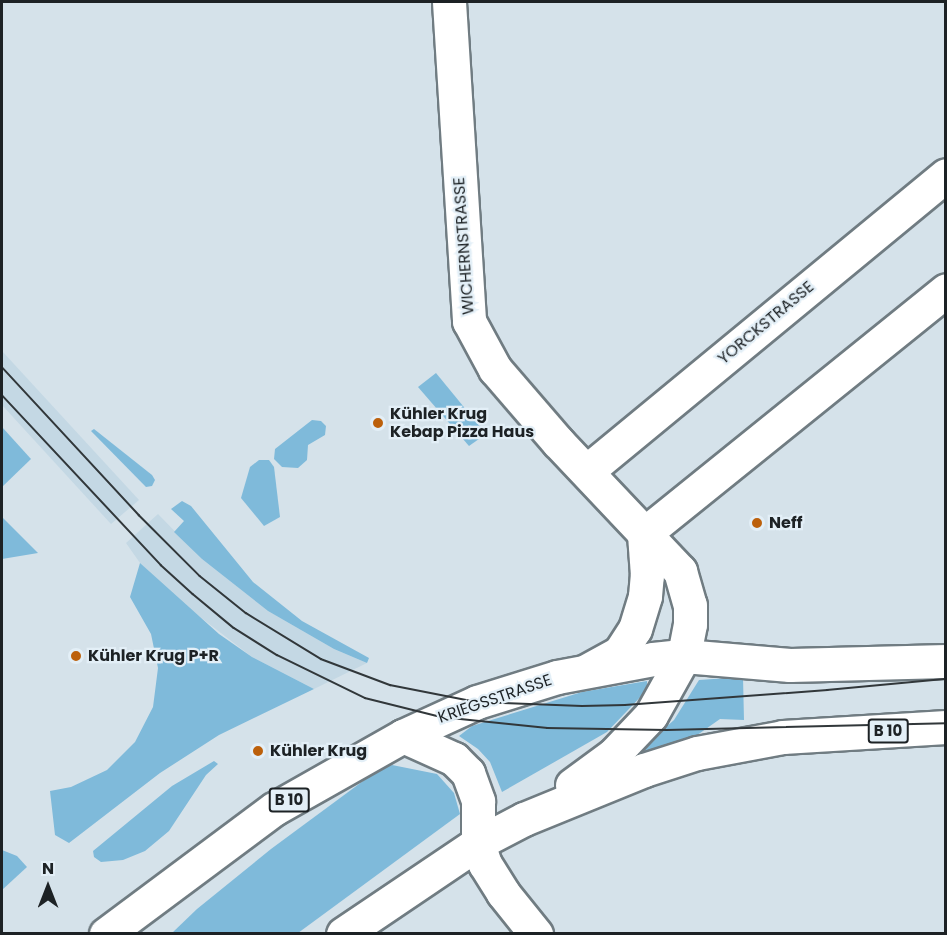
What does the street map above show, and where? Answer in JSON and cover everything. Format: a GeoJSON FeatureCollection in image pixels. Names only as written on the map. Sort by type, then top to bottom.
{"type":"FeatureCollection","features":[{"type":"Feature","properties":{"kind":"main road","name":"WICHERNSTRASSE"},"geometry":{"type":"LineString","coordinates":[[449,2],[469,321],[495,369],[644,534],[674,563],[683,578],[690,605],[690,624],[684,656],[651,715],[613,755],[524,819]]}},
{"type":"Feature","properties":{"kind":"main road","name":"YORCKSTRASSE"},"geometry":{"type":"LineString","coordinates":[[587,471],[945,174]]}},
{"type":"Feature","properties":{"kind":"main road"},"geometry":{"type":"LineString","coordinates":[[588,670],[613,659],[634,629],[645,596],[647,575],[644,534],[945,290]]}},
{"type":"Feature","properties":{"kind":"main road","name":"KRIEGSSTRASSE"},"geometry":{"type":"LineString","coordinates":[[106,933],[274,808],[403,736],[477,702],[557,677],[588,670],[684,656],[790,665],[945,661]]}},
{"type":"Feature","properties":{"kind":"main road","name":"B 10"},"geometry":{"type":"LineString","coordinates":[[343,933],[478,843],[524,819],[633,774],[697,753],[783,737],[945,727]]}},
{"type":"Feature","properties":{"kind":"main road"},"geometry":{"type":"LineString","coordinates":[[403,736],[454,759],[468,773],[478,801],[478,843],[485,864],[503,893],[536,933]]}},
{"type":"Feature","properties":{"kind":"shaded area"},"geometry":{"type":"Polygon","coordinates":[[[2,351],[139,500],[111,524],[2,405],[2,351]]]}},
{"type":"Feature","properties":{"kind":"shaded area"},"geometry":{"type":"Polygon","coordinates":[[[436,373],[486,434],[469,446],[418,387],[436,373]]]}},
{"type":"Feature","properties":{"kind":"shaded area"},"geometry":{"type":"Polygon","coordinates":[[[312,420],[321,421],[326,426],[325,435],[308,445],[307,460],[298,468],[282,467],[274,459],[275,449],[312,420]]]}},
{"type":"Feature","properties":{"kind":"shaded area"},"geometry":{"type":"Polygon","coordinates":[[[2,427],[31,459],[2,487],[2,427]]]}},
{"type":"Feature","properties":{"kind":"shaded area"},"geometry":{"type":"Polygon","coordinates":[[[94,429],[152,475],[155,480],[152,486],[146,487],[91,431],[94,429]]]}},
{"type":"Feature","properties":{"kind":"shaded area"},"geometry":{"type":"Polygon","coordinates":[[[259,460],[269,460],[274,467],[280,517],[264,526],[241,498],[250,467],[259,460]]]}},
{"type":"Feature","properties":{"kind":"shaded area"},"geometry":{"type":"Polygon","coordinates":[[[182,501],[191,506],[253,582],[302,621],[369,658],[367,663],[334,649],[268,611],[202,559],[174,532],[184,521],[171,509],[182,501]]]}},
{"type":"Feature","properties":{"kind":"shaded area"},"geometry":{"type":"Polygon","coordinates":[[[158,514],[202,559],[268,611],[334,649],[367,663],[314,689],[252,657],[182,603],[140,563],[126,543],[158,514]]]}},
{"type":"Feature","properties":{"kind":"shaded area"},"geometry":{"type":"Polygon","coordinates":[[[2,517],[38,553],[2,559],[2,517]]]}},
{"type":"Feature","properties":{"kind":"shaded area"},"geometry":{"type":"Polygon","coordinates":[[[140,563],[219,634],[252,657],[314,689],[219,735],[160,773],[69,843],[55,835],[50,791],[71,787],[107,770],[135,742],[153,707],[158,668],[151,634],[130,597],[140,563]]]}},
{"type":"Feature","properties":{"kind":"shaded area"},"geometry":{"type":"Polygon","coordinates":[[[743,677],[744,720],[720,719],[693,738],[641,757],[638,752],[674,720],[699,680],[743,677]]]}},
{"type":"Feature","properties":{"kind":"shaded area"},"geometry":{"type":"Polygon","coordinates":[[[647,681],[647,690],[607,732],[502,792],[490,762],[478,749],[459,736],[472,726],[582,692],[647,681]]]}},
{"type":"Feature","properties":{"kind":"shaded area"},"geometry":{"type":"Polygon","coordinates":[[[214,761],[218,764],[206,775],[169,831],[145,851],[123,860],[101,862],[94,857],[93,851],[172,786],[214,761]]]}},
{"type":"Feature","properties":{"kind":"shaded area"},"geometry":{"type":"Polygon","coordinates":[[[392,765],[437,774],[454,793],[460,814],[298,933],[172,933],[197,909],[271,849],[378,770],[392,765]]]}},
{"type":"Feature","properties":{"kind":"shaded area"},"geometry":{"type":"Polygon","coordinates":[[[2,850],[17,856],[27,867],[2,890],[2,850]]]}},
{"type":"Feature","properties":{"kind":"tram line"},"geometry":{"type":"LineString","coordinates":[[2,367],[139,515],[200,576],[246,613],[321,659],[390,685],[477,702],[582,706],[625,705],[946,679]]}},
{"type":"Feature","properties":{"kind":"tram line"},"geometry":{"type":"LineString","coordinates":[[2,395],[161,565],[193,594],[234,628],[277,655],[365,698],[441,717],[547,728],[667,730],[946,723]]}},
{"type":"Feature","properties":{"kind":"place","name":"Kühler Krug Kebap Pizza Haus"},"geometry":{"type":"Point","coordinates":[378,423]}},
{"type":"Feature","properties":{"kind":"place","name":"Neff"},"geometry":{"type":"Point","coordinates":[757,523]}},
{"type":"Feature","properties":{"kind":"place","name":"Kühler Krug P+R"},"geometry":{"type":"Point","coordinates":[76,656]}},
{"type":"Feature","properties":{"kind":"place","name":"Kühler Krug"},"geometry":{"type":"Point","coordinates":[258,751]}}]}
